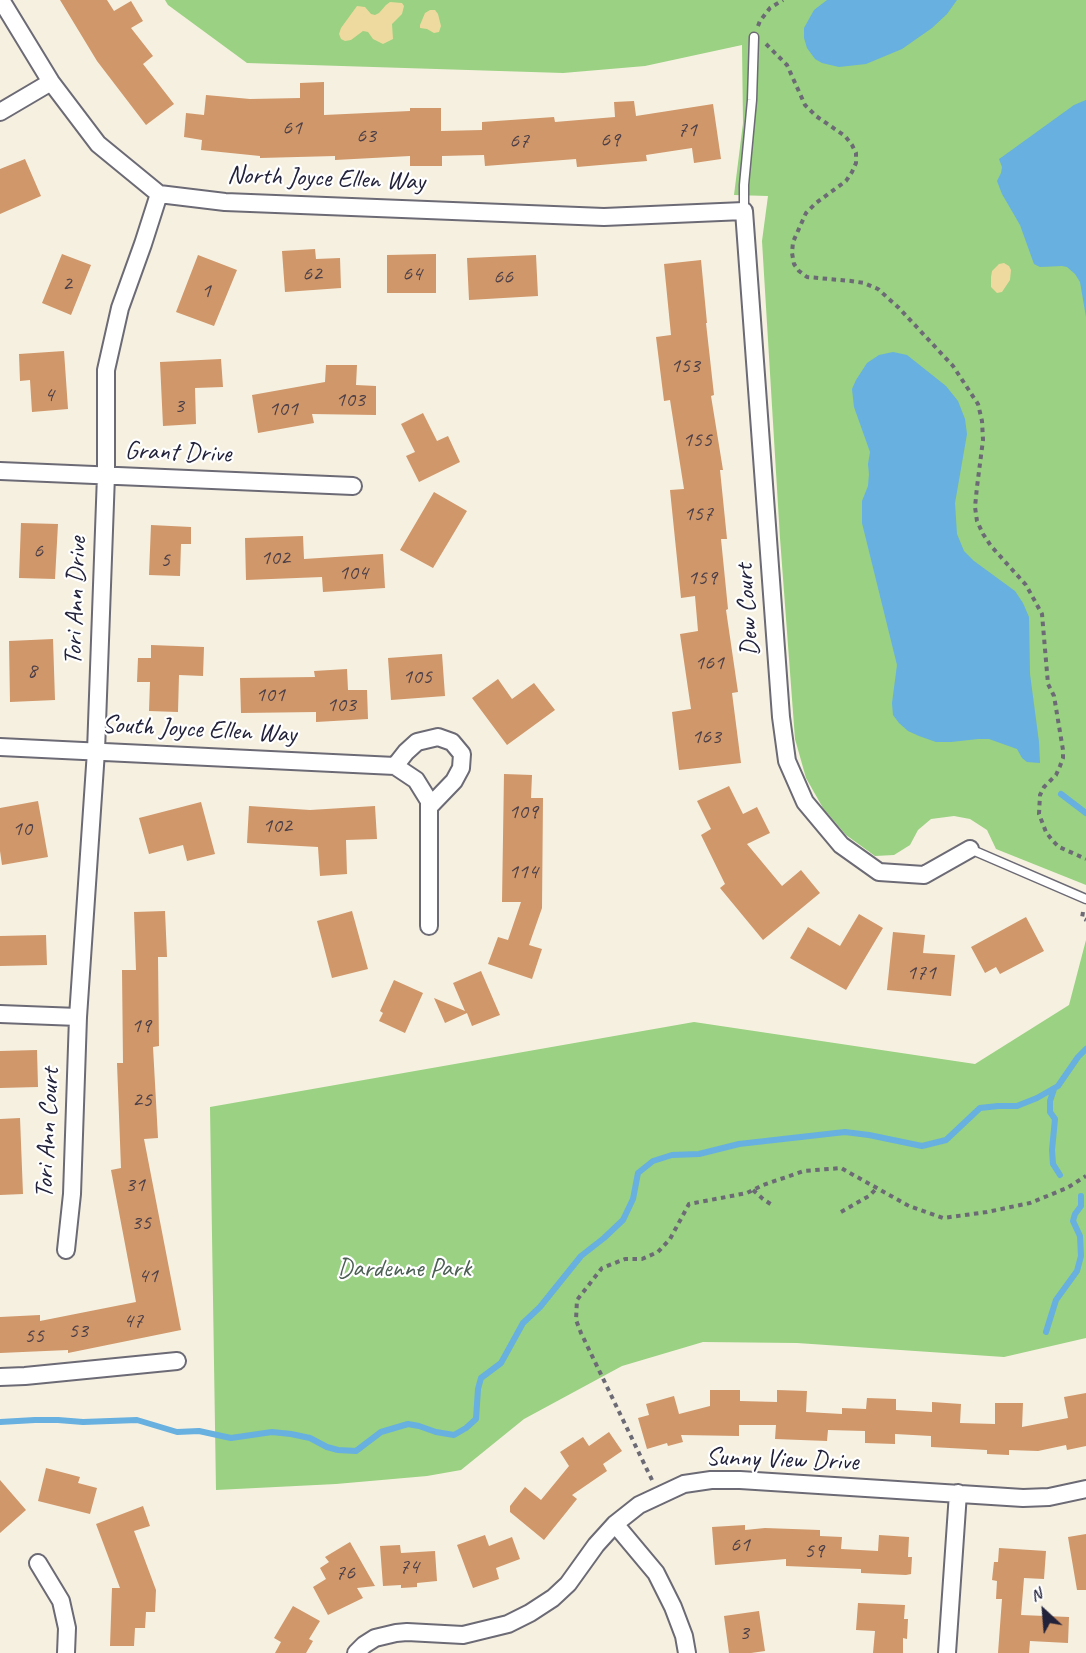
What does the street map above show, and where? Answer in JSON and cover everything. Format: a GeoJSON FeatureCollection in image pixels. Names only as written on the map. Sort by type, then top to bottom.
{"type":"FeatureCollection","features":[{"type":"Feature","properties":{"kind":"street"},"geometry":{"type":"LineString","coordinates":[[2,0],[51,82],[98,144],[159,194]]}},
{"type":"Feature","properties":{"kind":"street"},"geometry":{"type":"LineString","coordinates":[[0,112],[51,82]]}},
{"type":"Feature","properties":{"kind":"street","name":"North Joyce Ellen Way"},"geometry":{"type":"LineString","coordinates":[[159,194],[225,202],[604,217],[744,211]]}},
{"type":"Feature","properties":{"kind":"street","name":"Tori Ann Drive"},"geometry":{"type":"LineString","coordinates":[[78,1017],[96,751],[106,475],[106,370],[120,308],[159,194]]}},
{"type":"Feature","properties":{"kind":"street","name":"Dew Court"},"geometry":{"type":"LineString","coordinates":[[744,211],[781,717],[787,761],[805,802],[841,845],[879,872],[924,875],[970,849]]}},
{"type":"Feature","properties":{"kind":"street","name":"Grant Drive"},"geometry":{"type":"LineString","coordinates":[[0,471],[353,486]]}},
{"type":"Feature","properties":{"kind":"street"},"geometry":{"type":"LineString","coordinates":[[429,807],[454,781],[461,768],[462,754],[452,742],[438,737],[417,742],[395,766],[416,780],[429,801],[429,807],[429,926]]}},
{"type":"Feature","properties":{"kind":"street","name":"South Joyce Ellen Way"},"geometry":{"type":"LineString","coordinates":[[0,747],[395,766]]}},
{"type":"Feature","properties":{"kind":"street"},"geometry":{"type":"LineString","coordinates":[[0,1014],[78,1017]]}},
{"type":"Feature","properties":{"kind":"street","name":"Tori Ann Court"},"geometry":{"type":"LineString","coordinates":[[66,1250],[72,1194],[78,1017]]}},
{"type":"Feature","properties":{"kind":"street"},"geometry":{"type":"LineString","coordinates":[[0,1377],[177,1361]]}},
{"type":"Feature","properties":{"kind":"street","name":"Sunny View Drive"},"geometry":{"type":"LineString","coordinates":[[356,1653],[375,1638],[396,1633],[463,1635],[508,1624],[530,1613],[553,1598],[568,1584],[596,1545],[615,1524],[639,1505],[684,1484],[721,1480],[1023,1498],[1049,1497],[1086,1489]]}},
{"type":"Feature","properties":{"kind":"street"},"geometry":{"type":"LineString","coordinates":[[947,1653],[958,1493]]}},
{"type":"Feature","properties":{"kind":"street"},"geometry":{"type":"LineString","coordinates":[[615,1524],[656,1573],[673,1606],[684,1636],[687,1653]]}},
{"type":"Feature","properties":{"kind":"street"},"geometry":{"type":"LineString","coordinates":[[38,1563],[61,1601],[67,1628],[66,1653]]}},
{"type":"Feature","properties":{"kind":"lane"},"geometry":{"type":"LineString","coordinates":[[744,211],[754,37]]}},
{"type":"Feature","properties":{"kind":"lane"},"geometry":{"type":"LineString","coordinates":[[970,849],[1086,899]]}},
{"type":"Feature","properties":{"kind":"path"},"geometry":{"type":"LineString","coordinates":[[783,0],[770,8],[760,21],[754,37],[767,45],[787,65],[805,105],[816,116],[845,136],[856,153],[856,164],[846,181],[806,213],[793,242],[794,264],[807,277],[851,281],[878,289],[953,366],[978,404],[983,440],[975,507],[977,521],[991,546],[1026,585],[1042,614],[1048,684],[1054,696],[1062,739],[1063,758],[1056,775],[1044,787],[1040,795],[1039,814],[1052,840],[1059,846],[1086,859]]}},
{"type":"Feature","properties":{"kind":"path"},"geometry":{"type":"LineString","coordinates":[[659,1495],[576,1320],[577,1300],[602,1268],[625,1259],[642,1259],[658,1252],[670,1239],[689,1204],[753,1190],[804,1172],[841,1168],[909,1206],[943,1218],[1030,1203],[1067,1188],[1086,1176]]}},
{"type":"Feature","properties":{"kind":"path"},"geometry":{"type":"LineString","coordinates":[[841,1212],[869,1196],[877,1188]]}},
{"type":"Feature","properties":{"kind":"path"},"geometry":{"type":"LineString","coordinates":[[753,1190],[772,1205]]}},
{"type":"Feature","properties":{"kind":"green space"},"geometry":{"type":"Polygon","coordinates":[[[165,0],[1086,0],[1086,885],[996,849],[987,830],[970,819],[954,816],[931,819],[918,830],[910,845],[894,855],[875,856],[846,835],[823,808],[806,778],[795,739],[780,538],[762,241],[768,196],[734,195],[743,123],[742,45],[645,66],[563,73],[247,63],[168,5],[165,0]]]}},
{"type":"Feature","properties":{"kind":"green space","name":"Dardenne Park"},"geometry":{"type":"Polygon","coordinates":[[[1086,940],[1086,1338],[1004,1357],[797,1343],[703,1342],[622,1366],[524,1419],[461,1470],[427,1476],[336,1484],[216,1490],[210,1107],[694,1022],[975,1064],[1069,1005],[1086,940]]]}},
{"type":"Feature","properties":{"kind":"sand"},"geometry":{"type":"Polygon","coordinates":[[[390,2],[402,3],[404,6],[402,14],[392,24],[393,39],[383,44],[373,39],[368,32],[363,31],[351,40],[341,39],[339,34],[341,28],[357,6],[365,7],[375,15],[390,2]]]}},
{"type":"Feature","properties":{"kind":"sand"},"geometry":{"type":"Polygon","coordinates":[[[435,10],[438,14],[441,26],[439,32],[434,33],[420,28],[425,13],[435,10]]]}},
{"type":"Feature","properties":{"kind":"sand"},"geometry":{"type":"Polygon","coordinates":[[[1004,263],[1011,270],[1010,280],[1002,292],[997,293],[991,287],[992,271],[999,264],[1004,263]]]}},
{"type":"Feature","properties":{"kind":"water"},"geometry":{"type":"Polygon","coordinates":[[[827,0],[957,0],[947,14],[932,28],[902,49],[866,64],[839,67],[815,59],[807,48],[804,38],[804,28],[814,10],[827,0]]]}},
{"type":"Feature","properties":{"kind":"water"},"geometry":{"type":"Polygon","coordinates":[[[1086,100],[1086,317],[1080,282],[1075,274],[1067,267],[1040,267],[1034,264],[1020,225],[997,181],[1002,167],[999,159],[1074,105],[1086,100]]]}},
{"type":"Feature","properties":{"kind":"water"},"geometry":{"type":"Polygon","coordinates":[[[893,352],[907,355],[946,386],[958,401],[965,419],[967,434],[955,503],[957,534],[964,551],[974,561],[1015,591],[1029,617],[1030,674],[1040,763],[1027,762],[1017,749],[989,739],[936,742],[908,731],[893,715],[892,703],[897,665],[862,523],[862,501],[868,486],[870,452],[854,407],[852,389],[867,363],[879,355],[893,352]]]}},
{"type":"Feature","properties":{"kind":"building"},"geometry":{"type":"Polygon","coordinates":[[[60,0],[107,0],[114,11],[131,1],[143,21],[131,28],[153,56],[143,64],[174,104],[146,125],[97,61],[60,0]]]}},
{"type":"Feature","properties":{"kind":"building"},"geometry":{"type":"Polygon","coordinates":[[[324,82],[324,115],[410,111],[410,108],[441,108],[441,131],[482,130],[482,122],[554,117],[555,122],[615,117],[614,102],[634,101],[636,116],[713,104],[721,159],[694,163],[692,148],[646,155],[647,161],[577,167],[576,159],[485,166],[484,155],[442,156],[442,166],[410,166],[410,156],[335,160],[335,156],[260,158],[260,156],[201,150],[202,140],[184,137],[186,113],[204,115],[206,95],[250,99],[300,98],[300,83],[324,82]]]}},
{"type":"Feature","properties":{"kind":"building"},"geometry":{"type":"Polygon","coordinates":[[[25,159],[41,196],[0,214],[0,169],[25,159]]]}},
{"type":"Feature","properties":{"kind":"building"},"geometry":{"type":"Polygon","coordinates":[[[315,249],[316,259],[340,258],[341,288],[285,292],[282,251],[315,249]]]}},
{"type":"Feature","properties":{"kind":"building"},"geometry":{"type":"Polygon","coordinates":[[[62,254],[91,265],[71,315],[42,303],[62,254]]]}},
{"type":"Feature","properties":{"kind":"building"},"geometry":{"type":"Polygon","coordinates":[[[436,254],[436,293],[387,293],[387,255],[436,254]]]}},
{"type":"Feature","properties":{"kind":"building"},"geometry":{"type":"Polygon","coordinates":[[[198,255],[237,270],[214,326],[176,312],[198,255]]]}},
{"type":"Feature","properties":{"kind":"building"},"geometry":{"type":"Polygon","coordinates":[[[536,255],[538,296],[469,300],[467,258],[536,255]]]}},
{"type":"Feature","properties":{"kind":"building"},"geometry":{"type":"Polygon","coordinates":[[[701,260],[714,395],[711,396],[723,470],[720,470],[727,539],[721,539],[728,609],[726,610],[738,692],[732,693],[741,763],[679,770],[672,712],[691,709],[680,634],[698,631],[695,596],[681,598],[670,490],[684,489],[670,400],[664,401],[656,337],[671,335],[664,264],[701,260]]]}},
{"type":"Feature","properties":{"kind":"building"},"geometry":{"type":"Polygon","coordinates":[[[64,351],[68,409],[32,412],[30,380],[20,381],[19,354],[64,351]]]}},
{"type":"Feature","properties":{"kind":"building"},"geometry":{"type":"Polygon","coordinates":[[[221,359],[223,387],[195,388],[196,424],[163,426],[160,362],[221,359]]]}},
{"type":"Feature","properties":{"kind":"building"},"geometry":{"type":"Polygon","coordinates":[[[326,365],[357,365],[356,385],[376,386],[376,415],[312,414],[314,423],[258,433],[252,395],[325,382],[326,365]]]}},
{"type":"Feature","properties":{"kind":"building"},"geometry":{"type":"Polygon","coordinates":[[[423,413],[437,441],[448,436],[460,462],[419,482],[406,456],[415,452],[401,424],[423,413]]]}},
{"type":"Feature","properties":{"kind":"building"},"geometry":{"type":"Polygon","coordinates":[[[434,492],[467,511],[433,568],[400,550],[434,492]]]}},
{"type":"Feature","properties":{"kind":"building"},"geometry":{"type":"Polygon","coordinates":[[[21,523],[58,524],[55,579],[19,578],[21,523]]]}},
{"type":"Feature","properties":{"kind":"building"},"geometry":{"type":"Polygon","coordinates":[[[151,525],[191,527],[191,544],[181,544],[180,576],[149,575],[151,525]]]}},
{"type":"Feature","properties":{"kind":"building"},"geometry":{"type":"Polygon","coordinates":[[[303,536],[304,559],[383,554],[385,588],[323,592],[322,577],[246,580],[245,538],[303,536]]]}},
{"type":"Feature","properties":{"kind":"building"},"geometry":{"type":"Polygon","coordinates":[[[53,639],[55,700],[10,702],[9,641],[53,639]]]}},
{"type":"Feature","properties":{"kind":"building"},"geometry":{"type":"Polygon","coordinates":[[[151,645],[204,647],[203,676],[179,675],[178,712],[149,711],[150,682],[137,682],[138,658],[151,658],[151,645]]]}},
{"type":"Feature","properties":{"kind":"building"},"geometry":{"type":"Polygon","coordinates":[[[442,654],[445,696],[391,700],[388,658],[442,654]]]}},
{"type":"Feature","properties":{"kind":"building"},"geometry":{"type":"Polygon","coordinates":[[[347,669],[348,690],[367,690],[368,719],[316,722],[316,712],[241,713],[240,678],[315,677],[314,671],[347,669]]]}},
{"type":"Feature","properties":{"kind":"building"},"geometry":{"type":"Polygon","coordinates":[[[498,679],[512,699],[534,683],[555,710],[507,745],[472,698],[498,679]]]}},
{"type":"Feature","properties":{"kind":"building"},"geometry":{"type":"Polygon","coordinates":[[[504,774],[532,775],[531,798],[543,798],[542,908],[529,945],[542,949],[532,979],[488,964],[498,937],[508,940],[521,902],[502,902],[504,774]]]}},
{"type":"Feature","properties":{"kind":"building"},"geometry":{"type":"Polygon","coordinates":[[[729,786],[743,814],[757,807],[770,833],[747,844],[782,886],[801,870],[820,893],[763,940],[720,888],[725,884],[701,835],[711,829],[697,801],[729,786]]]}},
{"type":"Feature","properties":{"kind":"building"},"geometry":{"type":"Polygon","coordinates":[[[38,801],[48,857],[2,865],[0,808],[38,801]]]}},
{"type":"Feature","properties":{"kind":"building"},"geometry":{"type":"Polygon","coordinates":[[[201,802],[215,854],[187,861],[183,845],[149,854],[139,818],[201,802]]]}},
{"type":"Feature","properties":{"kind":"building"},"geometry":{"type":"Polygon","coordinates":[[[249,806],[310,810],[375,806],[377,839],[346,840],[347,874],[320,876],[318,847],[247,843],[249,806]]]}},
{"type":"Feature","properties":{"kind":"building"},"geometry":{"type":"Polygon","coordinates":[[[165,911],[167,957],[158,957],[159,1046],[153,1047],[158,1138],[144,1139],[181,1330],[68,1353],[68,1350],[0,1353],[0,1317],[40,1315],[40,1321],[136,1302],[111,1170],[121,1168],[117,1063],[123,1063],[122,970],[136,970],[134,912],[165,911]]]}},
{"type":"Feature","properties":{"kind":"building"},"geometry":{"type":"Polygon","coordinates":[[[352,911],[368,969],[332,978],[317,921],[352,911]]]}},
{"type":"Feature","properties":{"kind":"building"},"geometry":{"type":"Polygon","coordinates":[[[859,914],[883,928],[846,990],[790,958],[808,927],[840,946],[859,914]]]}},
{"type":"Feature","properties":{"kind":"building"},"geometry":{"type":"Polygon","coordinates":[[[1026,917],[1044,951],[1000,974],[996,967],[985,973],[971,947],[1026,917]]]}},
{"type":"Feature","properties":{"kind":"building"},"geometry":{"type":"Polygon","coordinates":[[[893,932],[925,935],[923,953],[955,955],[951,996],[887,990],[893,932]]]}},
{"type":"Feature","properties":{"kind":"building"},"geometry":{"type":"Polygon","coordinates":[[[46,935],[47,965],[0,966],[0,936],[46,935]]]}},
{"type":"Feature","properties":{"kind":"building"},"geometry":{"type":"Polygon","coordinates":[[[481,971],[500,1015],[472,1026],[467,1013],[445,1023],[434,998],[465,1011],[453,983],[481,971]]]}},
{"type":"Feature","properties":{"kind":"building"},"geometry":{"type":"Polygon","coordinates":[[[394,980],[423,993],[405,1033],[379,1021],[383,1013],[380,1011],[394,980]]]}},
{"type":"Feature","properties":{"kind":"building"},"geometry":{"type":"Polygon","coordinates":[[[37,1050],[38,1087],[0,1088],[0,1051],[37,1050]]]}},
{"type":"Feature","properties":{"kind":"building"},"geometry":{"type":"Polygon","coordinates":[[[20,1118],[23,1194],[0,1195],[0,1119],[20,1118]]]}},
{"type":"Feature","properties":{"kind":"building"},"geometry":{"type":"Polygon","coordinates":[[[710,1390],[740,1390],[740,1401],[777,1402],[777,1390],[807,1391],[806,1412],[842,1414],[842,1408],[866,1409],[867,1398],[896,1399],[896,1410],[932,1412],[932,1402],[961,1404],[960,1423],[995,1424],[995,1403],[1023,1403],[1022,1427],[1068,1418],[1064,1397],[1086,1393],[1086,1446],[1067,1450],[1066,1445],[1038,1451],[1009,1450],[1009,1455],[987,1454],[987,1450],[931,1447],[931,1436],[895,1434],[895,1444],[865,1443],[865,1431],[828,1430],[827,1441],[775,1439],[776,1425],[739,1425],[739,1436],[681,1435],[683,1442],[668,1446],[667,1443],[647,1449],[638,1418],[649,1415],[646,1404],[674,1396],[679,1414],[710,1406],[710,1390]]]}},
{"type":"Feature","properties":{"kind":"building"},"geometry":{"type":"Polygon","coordinates":[[[609,1432],[622,1451],[603,1464],[607,1471],[572,1495],[577,1499],[544,1540],[510,1512],[510,1506],[525,1487],[541,1500],[569,1466],[560,1452],[583,1437],[589,1446],[609,1432]]]}},
{"type":"Feature","properties":{"kind":"building"},"geometry":{"type":"Polygon","coordinates":[[[46,1468],[80,1477],[78,1483],[97,1488],[90,1514],[38,1501],[46,1468]]]}},
{"type":"Feature","properties":{"kind":"building"},"geometry":{"type":"Polygon","coordinates":[[[0,1480],[26,1510],[0,1533],[0,1480]]]}},
{"type":"Feature","properties":{"kind":"building"},"geometry":{"type":"Polygon","coordinates":[[[143,1506],[150,1526],[134,1531],[156,1590],[155,1612],[146,1612],[145,1628],[135,1628],[134,1646],[110,1646],[112,1588],[120,1588],[96,1524],[143,1506]]]}},
{"type":"Feature","properties":{"kind":"building"},"geometry":{"type":"Polygon","coordinates":[[[745,1525],[745,1530],[765,1528],[820,1530],[820,1536],[842,1537],[841,1549],[878,1551],[879,1535],[909,1537],[908,1557],[912,1557],[911,1574],[861,1573],[861,1569],[786,1566],[786,1559],[715,1565],[712,1527],[745,1525]]]}},
{"type":"Feature","properties":{"kind":"building"},"geometry":{"type":"Polygon","coordinates":[[[1086,1534],[1086,1590],[1077,1590],[1068,1537],[1086,1534]]]}},
{"type":"Feature","properties":{"kind":"building"},"geometry":{"type":"Polygon","coordinates":[[[485,1535],[489,1546],[512,1537],[520,1559],[496,1568],[499,1579],[473,1588],[457,1545],[485,1535]]]}},
{"type":"Feature","properties":{"kind":"building"},"geometry":{"type":"Polygon","coordinates":[[[350,1542],[375,1586],[357,1588],[363,1598],[328,1615],[313,1587],[326,1579],[320,1568],[329,1562],[325,1557],[350,1542]]]}},
{"type":"Feature","properties":{"kind":"building"},"geometry":{"type":"Polygon","coordinates":[[[400,1545],[401,1553],[435,1551],[437,1581],[417,1583],[417,1587],[383,1586],[380,1546],[400,1545]]]}},
{"type":"Feature","properties":{"kind":"building"},"geometry":{"type":"Polygon","coordinates":[[[999,1548],[1046,1551],[1044,1579],[1024,1578],[1021,1615],[1069,1617],[1068,1643],[1030,1641],[1029,1653],[998,1653],[1002,1599],[996,1599],[997,1581],[992,1580],[994,1562],[998,1562],[999,1548]]]}},
{"type":"Feature","properties":{"kind":"building"},"geometry":{"type":"Polygon","coordinates":[[[858,1603],[905,1605],[904,1619],[908,1619],[907,1639],[903,1638],[903,1653],[873,1653],[875,1631],[856,1630],[858,1603]]]}},
{"type":"Feature","properties":{"kind":"building"},"geometry":{"type":"Polygon","coordinates":[[[293,1606],[320,1621],[309,1639],[313,1641],[306,1653],[275,1653],[281,1642],[274,1638],[293,1606]]]}},
{"type":"Feature","properties":{"kind":"building"},"geometry":{"type":"Polygon","coordinates":[[[759,1611],[765,1651],[729,1653],[724,1616],[759,1611]]]}},
{"type":"Feature","properties":{"kind":"waterway"},"geometry":{"type":"LineString","coordinates":[[1061,794],[1086,813]]}},
{"type":"Feature","properties":{"kind":"waterway"},"geometry":{"type":"LineString","coordinates":[[0,1422],[137,1420],[177,1432],[199,1431],[231,1438],[272,1432],[291,1434],[310,1438],[338,1450],[356,1451],[381,1432],[408,1424],[454,1435],[476,1419],[481,1378],[501,1363],[523,1323],[540,1307],[581,1256],[623,1220],[633,1199],[638,1173],[653,1161],[672,1155],[699,1154],[739,1144],[845,1132],[922,1146],[946,1140],[980,1108],[1017,1106],[1058,1086],[1086,1049]]}},
{"type":"Feature","properties":{"kind":"waterway"},"geometry":{"type":"LineString","coordinates":[[1054,1089],[1050,1101],[1050,1112],[1055,1119],[1052,1150],[1053,1164],[1060,1175]]}},
{"type":"Feature","properties":{"kind":"waterway"},"geometry":{"type":"LineString","coordinates":[[1046,1332],[1056,1300],[1077,1271],[1081,1256],[1080,1236],[1073,1221],[1081,1206],[1081,1196]]}}]}
